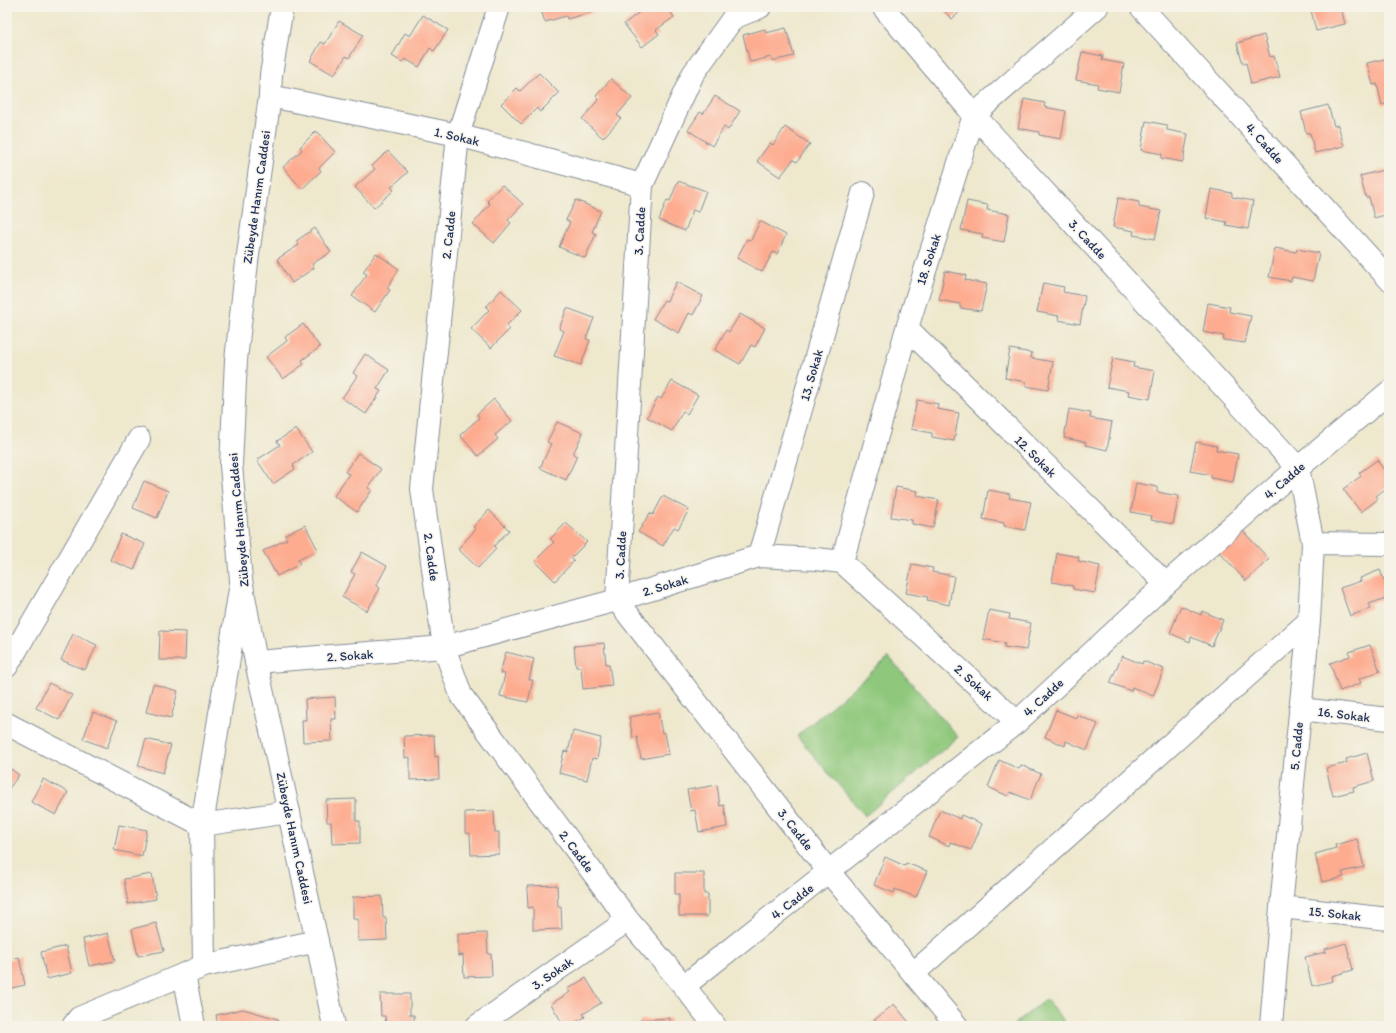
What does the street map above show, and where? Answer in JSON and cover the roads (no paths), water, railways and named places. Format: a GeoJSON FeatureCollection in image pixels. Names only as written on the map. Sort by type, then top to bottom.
{"type":"FeatureCollection","features":[{"type":"Feature","properties":{"kind":"street","name":"2. Cadde"},"geometry":{"type":"LineString","coordinates":[[499,7],[458,135],[422,489],[444,647],[461,694],[628,920],[684,986],[715,1026]]}},
{"type":"Feature","properties":{"kind":"street","name":"3. Cadde"},"geometry":{"type":"LineString","coordinates":[[760,7],[733,18],[693,74],[642,185],[617,600],[829,872],[957,1026]]}},
{"type":"Feature","properties":{"kind":"street","name":"3. Cadde"},"geometry":{"type":"LineString","coordinates":[[883,7],[974,115],[1298,468]]}},
{"type":"Feature","properties":{"kind":"street"},"geometry":{"type":"LineString","coordinates":[[974,115],[1097,7]]}},
{"type":"Feature","properties":{"kind":"street","name":"4. Cadde"},"geometry":{"type":"LineString","coordinates":[[1141,7],[1389,279]]}},
{"type":"Feature","properties":{"kind":"street","name":"Zübeyde Hanım Caddesi"},"geometry":{"type":"LineString","coordinates":[[282,8],[271,75],[270,96],[247,262],[236,360],[231,465],[241,580],[256,662],[334,1026]]}},
{"type":"Feature","properties":{"kind":"street","name":"1. Sokak"},"geometry":{"type":"LineString","coordinates":[[270,96],[458,135],[642,185]]}},
{"type":"Feature","properties":{"kind":"street","name":"18. Sokak"},"geometry":{"type":"LineString","coordinates":[[842,562],[907,328],[974,115]]}},
{"type":"Feature","properties":{"kind":"street","name":"13. Sokak"},"geometry":{"type":"LineString","coordinates":[[760,556],[863,193]]}},
{"type":"Feature","properties":{"kind":"street","name":"12. Sokak"},"geometry":{"type":"LineString","coordinates":[[907,328],[1166,584]]}},
{"type":"Feature","properties":{"kind":"street","name":"4. Cadde"},"geometry":{"type":"LineString","coordinates":[[684,986],[1018,722],[1166,584],[1298,468],[1389,392]]}},
{"type":"Feature","properties":{"kind":"street"},"geometry":{"type":"LineString","coordinates":[[7,666],[138,439]]}},
{"type":"Feature","properties":{"kind":"street","name":"5. Cadde"},"geometry":{"type":"LineString","coordinates":[[1271,1026],[1309,621],[1313,543],[1298,468]]}},
{"type":"Feature","properties":{"kind":"street"},"geometry":{"type":"LineString","coordinates":[[1313,543],[1389,544]]}},
{"type":"Feature","properties":{"kind":"street","name":"2. Sokak"},"geometry":{"type":"LineString","coordinates":[[256,662],[444,647],[617,600],[760,556],[816,559],[842,562],[1018,722]]}},
{"type":"Feature","properties":{"kind":"street"},"geometry":{"type":"LineString","coordinates":[[194,1026],[194,970],[202,825],[241,580]]}},
{"type":"Feature","properties":{"kind":"street"},"geometry":{"type":"LineString","coordinates":[[914,973],[1309,621]]}},
{"type":"Feature","properties":{"kind":"street","name":"16. Sokak"},"geometry":{"type":"LineString","coordinates":[[1300,709],[1389,719]]}},
{"type":"Feature","properties":{"kind":"street"},"geometry":{"type":"LineString","coordinates":[[7,724],[202,825],[289,812]]}},
{"type":"Feature","properties":{"kind":"street","name":"15. Sokak"},"geometry":{"type":"LineString","coordinates":[[1281,907],[1389,919]]}},
{"type":"Feature","properties":{"kind":"street","name":"3. Sokak"},"geometry":{"type":"LineString","coordinates":[[477,1026],[628,920]]}},
{"type":"Feature","properties":{"kind":"street"},"geometry":{"type":"LineString","coordinates":[[73,1026],[79,1018],[194,970],[317,941]]}}]}
